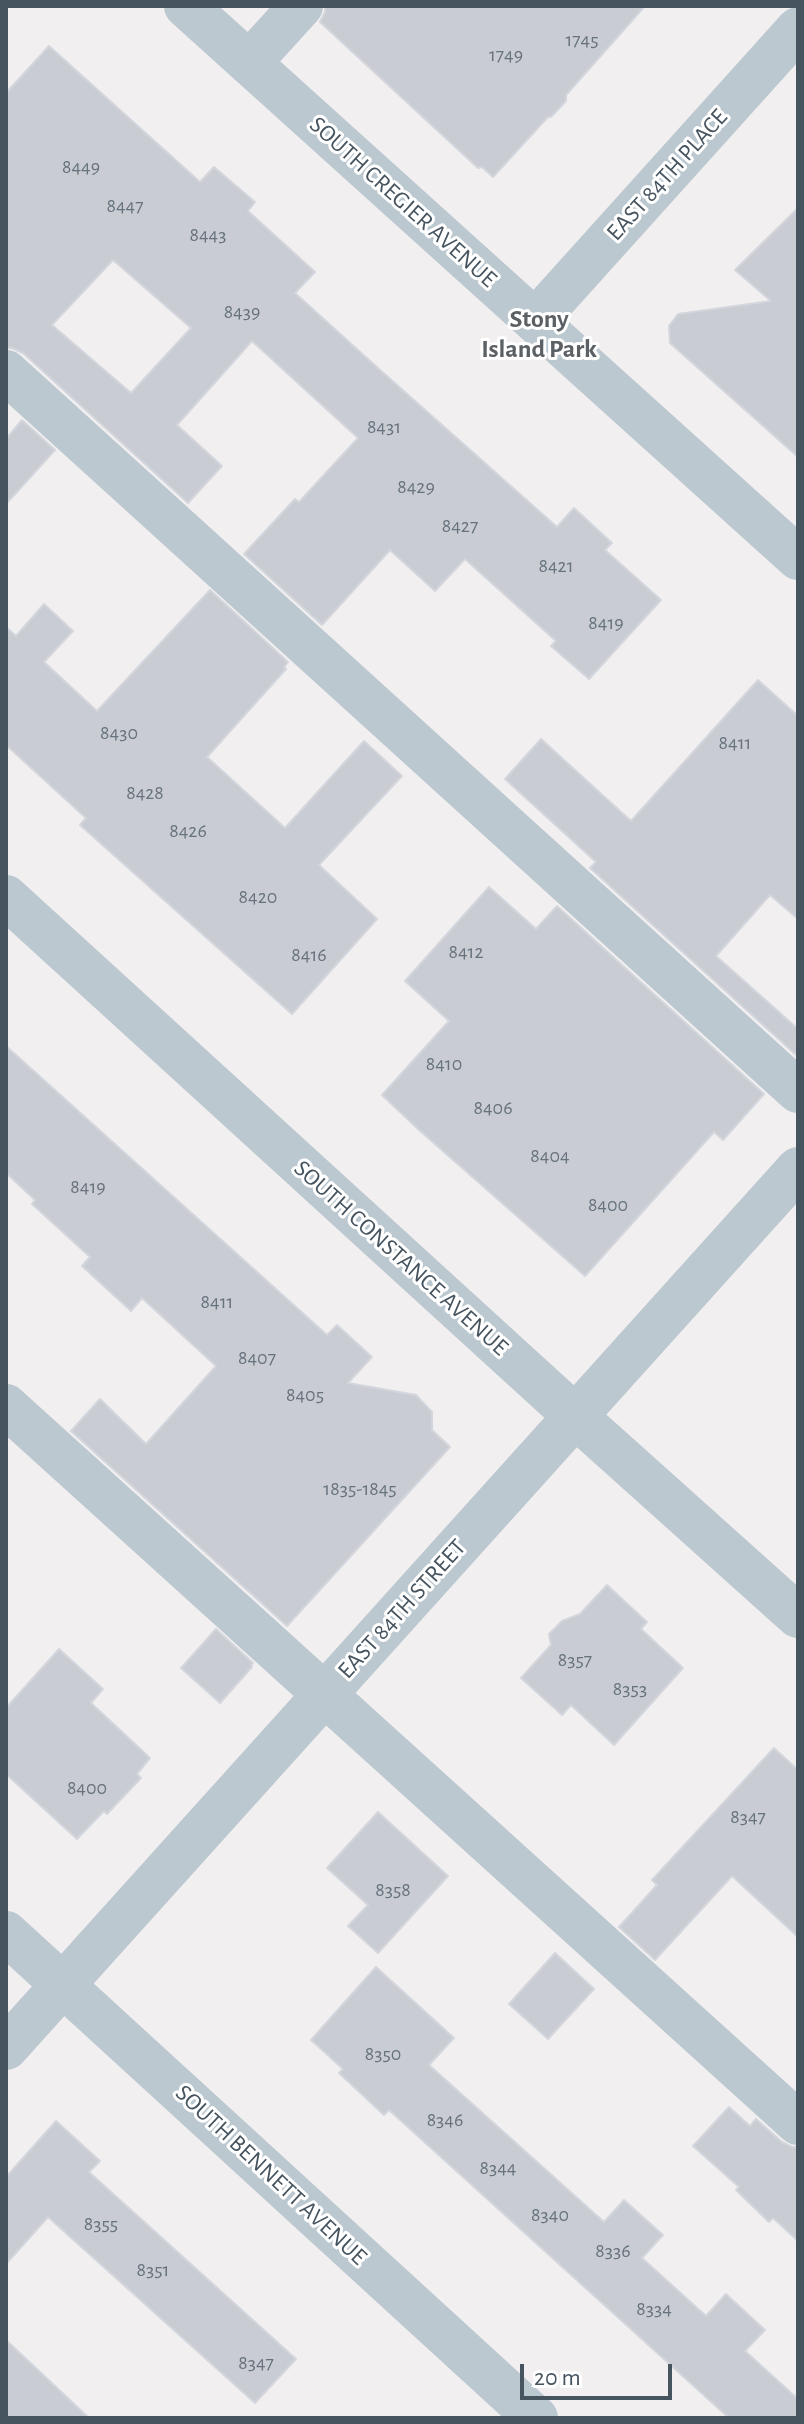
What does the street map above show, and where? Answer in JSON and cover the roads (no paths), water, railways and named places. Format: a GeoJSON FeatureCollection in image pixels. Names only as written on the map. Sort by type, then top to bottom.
{"type":"FeatureCollection","features":[{"type":"Feature","properties":{"kind":"street","name":"SOUTH CREGIER AVENUE"},"geometry":{"type":"LineString","coordinates":[[186,6],[798,558]]}},
{"type":"Feature","properties":{"kind":"street"},"geometry":{"type":"LineString","coordinates":[[249,63],[301,6]]}},
{"type":"Feature","properties":{"kind":"street","name":"EAST 84TH PLACE"},"geometry":{"type":"LineString","coordinates":[[535,321],[798,29]]}},
{"type":"Feature","properties":{"kind":"street"},"geometry":{"type":"LineString","coordinates":[[6,372],[798,1091]]}},
{"type":"Feature","properties":{"kind":"street","name":"SOUTH CONSTANCE AVENUE"},"geometry":{"type":"LineString","coordinates":[[6,897],[798,1616]]}},
{"type":"Feature","properties":{"kind":"street","name":"EAST 84TH STREET"},"geometry":{"type":"LineString","coordinates":[[6,2048],[798,1169]]}},
{"type":"Feature","properties":{"kind":"street"},"geometry":{"type":"LineString","coordinates":[[6,1406],[798,2123]]}},
{"type":"Feature","properties":{"kind":"street","name":"SOUTH BENNETT AVENUE"},"geometry":{"type":"LineString","coordinates":[[6,1933],[536,2418]]}},
{"type":"Feature","properties":{"kind":"district","name":"Stony Island Park"},"geometry":{"type":"Point","coordinates":[539,334]}}]}
